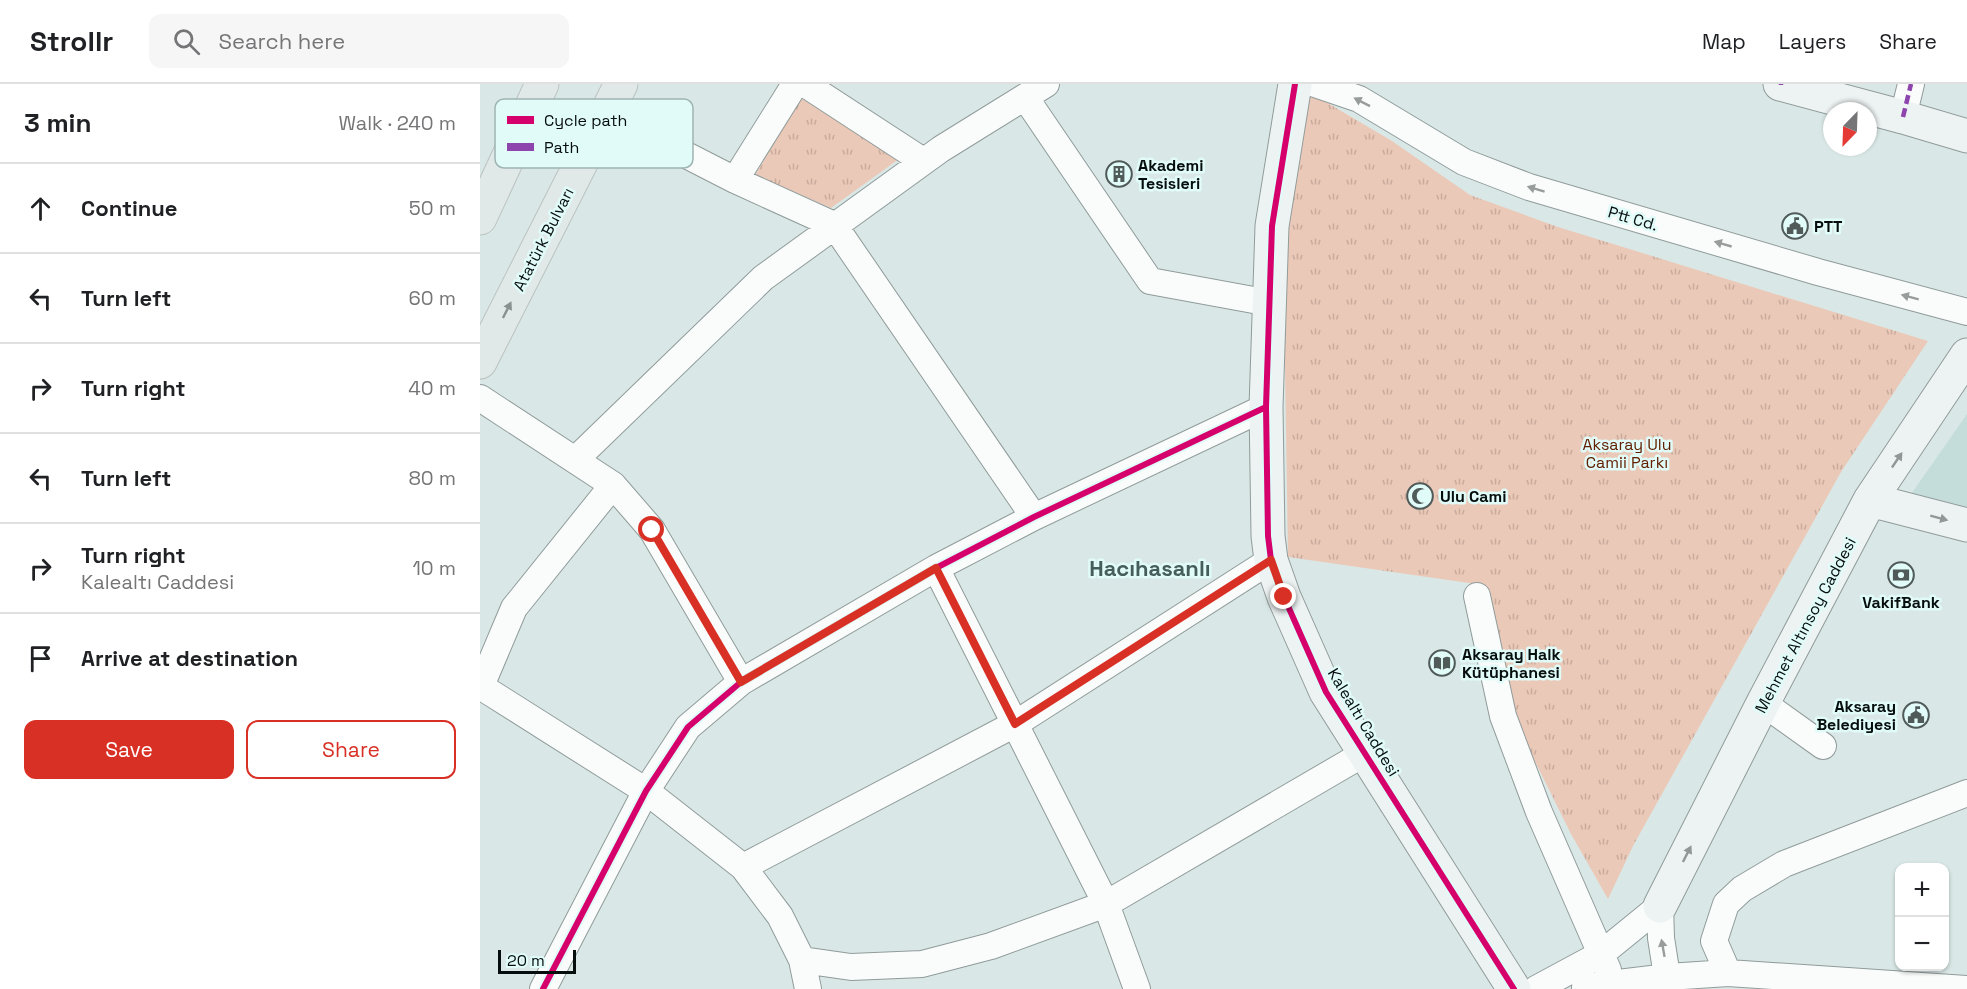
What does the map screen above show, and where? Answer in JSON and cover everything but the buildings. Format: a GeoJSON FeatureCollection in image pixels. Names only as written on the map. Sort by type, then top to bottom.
{"type":"FeatureCollection","features":[{"type":"Feature","properties":{"kind":"main road"},"geometry":{"type":"LineString","coordinates":[[535,99],[542,84]]}},
{"type":"Feature","properties":{"kind":"main road","name":"Atatürk Bulvarı"},"geometry":{"type":"LineString","coordinates":[[614,99],[621,84]]}},
{"type":"Feature","properties":{"kind":"main road"},"geometry":{"type":"LineString","coordinates":[[480,218],[503,168]]}},
{"type":"Feature","properties":{"kind":"main road","name":"Atatürk Bulvarı"},"geometry":{"type":"LineString","coordinates":[[480,362],[579,168]]}},
{"type":"Feature","properties":{"kind":"street"},"geometry":{"type":"LineString","coordinates":[[735,180],[795,84]]}},
{"type":"Feature","properties":{"kind":"street"},"geometry":{"type":"LineString","coordinates":[[805,84],[923,160]]}},
{"type":"Feature","properties":{"kind":"street","name":"Kalealtı Caddesi"},"geometry":{"type":"LineString","coordinates":[[1296,84],[1272,226],[1266,407],[1268,536],[1271,560],[1284,597],[1326,693],[1514,989]]}},
{"type":"Feature","properties":{"kind":"street","name":"Ptt Cd."},"geometry":{"type":"LineString","coordinates":[[1315,84],[1359,99],[1464,162],[1528,187],[1818,272],[1967,312]]}},
{"type":"Feature","properties":{"kind":"street"},"geometry":{"type":"LineString","coordinates":[[1781,84],[1967,136]]}},
{"type":"Feature","properties":{"kind":"street"},"geometry":{"type":"LineString","coordinates":[[1903,117],[1911,84]]}},
{"type":"Feature","properties":{"kind":"street"},"geometry":{"type":"LineString","coordinates":[[574,459],[763,278],[923,160],[1036,90],[1150,281],[1270,303]]}},
{"type":"Feature","properties":{"kind":"street"},"geometry":{"type":"LineString","coordinates":[[693,159],[834,225],[1034,517]]}},
{"type":"Feature","properties":{"kind":"street","name":"Mehmet Altınsoy Caddesi"},"geometry":{"type":"LineString","coordinates":[[1660,906],[1870,500],[1967,355]]}},
{"type":"Feature","properties":{"kind":"street"},"geometry":{"type":"LineString","coordinates":[[480,398],[613,485],[652,530],[741,682]]}},
{"type":"Feature","properties":{"kind":"street"},"geometry":{"type":"LineString","coordinates":[[543,989],[646,791],[688,726],[741,682],[936,568],[1034,517],[1266,407]]}},
{"type":"Feature","properties":{"kind":"street"},"geometry":{"type":"LineString","coordinates":[[613,485],[514,608],[480,686],[646,791],[743,867],[780,916],[802,960],[808,989]]}},
{"type":"Feature","properties":{"kind":"street"},"geometry":{"type":"LineString","coordinates":[[1870,500],[1967,525]]}},
{"type":"Feature","properties":{"kind":"street"},"geometry":{"type":"LineString","coordinates":[[743,867],[1015,724],[1271,560]]}},
{"type":"Feature","properties":{"kind":"street"},"geometry":{"type":"LineString","coordinates":[[936,568],[1106,904],[1137,989]]}},
{"type":"Feature","properties":{"kind":"street"},"geometry":{"type":"LineString","coordinates":[[1477,596],[1503,716],[1539,812],[1604,962]]}},
{"type":"Feature","properties":{"kind":"street"},"geometry":{"type":"LineString","coordinates":[[1763,703],[1823,746]]}},
{"type":"Feature","properties":{"kind":"street"},"geometry":{"type":"LineString","coordinates":[[802,960],[851,967],[921,964],[991,946],[1106,904],[1365,753]]}},
{"type":"Feature","properties":{"kind":"street"},"geometry":{"type":"LineString","coordinates":[[1728,973],[1714,941],[1726,904],[1742,889],[1784,864],[1967,793]]}},
{"type":"Feature","properties":{"kind":"street"},"geometry":{"type":"LineString","coordinates":[[1536,989],[1623,954],[1660,906]]}},
{"type":"Feature","properties":{"kind":"street"},"geometry":{"type":"LineString","coordinates":[[1660,906],[1661,938],[1668,983]]}},
{"type":"Feature","properties":{"kind":"street"},"geometry":{"type":"LineString","coordinates":[[1583,988],[1604,962]]}},
{"type":"Feature","properties":{"kind":"street"},"geometry":{"type":"LineString","coordinates":[[1583,988],[1668,983],[1728,973],[1967,988]]}},
{"type":"Feature","properties":{"kind":"shaded area"},"geometry":{"type":"Polygon","coordinates":[[[1967,414],[1967,517],[1907,500],[1967,414]]]}},
{"type":"Feature","properties":{"kind":"green space","name":"Aksaray Ulu Camii Parkı"},"geometry":{"type":"Polygon","coordinates":[[[1304,89],[1392,141],[1470,195],[1558,227],[1928,341],[1841,472],[1633,846],[1608,899],[1571,834],[1505,701],[1483,585],[1288,557],[1283,241],[1304,89]]]}},
{"type":"Feature","properties":{"kind":"green space"},"geometry":{"type":"Polygon","coordinates":[[[801,98],[899,159],[831,208],[755,175],[801,98]]]}},
{"type":"Feature","properties":{"kind":"marked path"},"geometry":{"type":"LineString","coordinates":[[1903,117],[1911,84]]}},
{"type":"Feature","properties":{"kind":"cycle path"},"geometry":{"type":"LineString","coordinates":[[1295,84],[1272,226],[1266,407],[1268,536],[1271,560],[1284,597],[1326,692],[1514,989]]}},
{"type":"Feature","properties":{"kind":"cycle path"},"geometry":{"type":"LineString","coordinates":[[543,989],[646,791],[688,727],[741,682],[936,568],[1034,517],[1266,407]]}},
{"type":"Feature","properties":{"kind":"place","name":"Akademi Tesisleri"},"geometry":{"type":"Point","coordinates":[1119,174]}},
{"type":"Feature","properties":{"kind":"place","name":"PTT"},"geometry":{"type":"Point","coordinates":[1795,226]}},
{"type":"Feature","properties":{"kind":"place","name":"Ulu Cami"},"geometry":{"type":"Point","coordinates":[1420,496]}},
{"type":"Feature","properties":{"kind":"place","name":"VakifBank"},"geometry":{"type":"Point","coordinates":[1901,575]}},
{"type":"Feature","properties":{"kind":"place","name":"Aksaray Halk Kütüphanesi"},"geometry":{"type":"Point","coordinates":[1442,663]}},
{"type":"Feature","properties":{"kind":"place","name":"Aksaray Belediyesi"},"geometry":{"type":"Point","coordinates":[1916,715]}},
{"type":"Feature","properties":{"kind":"district","name":"Hacıhasanlı"},"geometry":{"type":"Point","coordinates":[1150,568]}},
{"type":"Feature","properties":{"kind":"route"},"geometry":{"type":"LineString","coordinates":[[652,530],[741,682],[936,568],[1015,724],[1271,560],[1284,597]]}}]}
